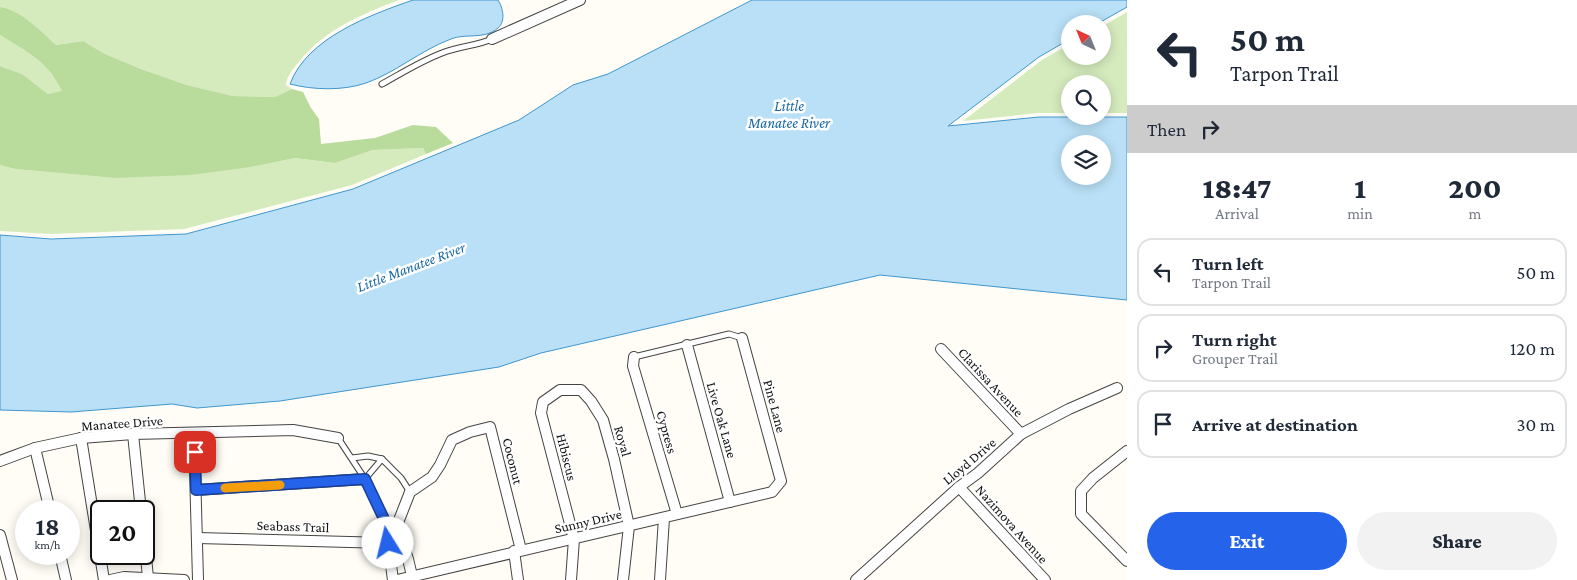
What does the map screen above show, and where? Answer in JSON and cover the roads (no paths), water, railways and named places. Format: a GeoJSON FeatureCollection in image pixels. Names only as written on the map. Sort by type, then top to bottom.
{"type":"FeatureCollection","features":[{"type":"Feature","properties":{"kind":"street"},"geometry":{"type":"LineString","coordinates":[[492,39],[580,0]]}},
{"type":"Feature","properties":{"kind":"street","name":"Pine Lane"},"geometry":{"type":"LineString","coordinates":[[742,338],[781,481]]}},
{"type":"Feature","properties":{"kind":"street","name":"Live Oak Lane"},"geometry":{"type":"LineString","coordinates":[[687,345],[730,502]]}},
{"type":"Feature","properties":{"kind":"street","name":"Clarissa Avenue"},"geometry":{"type":"LineString","coordinates":[[941,349],[1021,434]]}},
{"type":"Feature","properties":{"kind":"street","name":"Cypress"},"geometry":{"type":"LineString","coordinates":[[634,357],[633,366],[677,514]]}},
{"type":"Feature","properties":{"kind":"street","name":"Lloyd Drive"},"geometry":{"type":"LineString","coordinates":[[856,580],[959,486],[978,473],[1021,434],[1069,408],[1117,388]]}},
{"type":"Feature","properties":{"kind":"street","name":"Royal"},"geometry":{"type":"LineString","coordinates":[[560,390],[581,390],[591,401],[603,420],[629,526]]}},
{"type":"Feature","properties":{"kind":"street","name":"Hibiscus"},"geometry":{"type":"LineString","coordinates":[[560,390],[543,402],[541,413],[574,539],[571,580]]}},
{"type":"Feature","properties":{"kind":"street","name":"Coconut"},"geometry":{"type":"LineString","coordinates":[[410,492],[432,478],[452,440],[470,432],[490,427],[517,551]]}},
{"type":"Feature","properties":{"kind":"street","name":"Manatee Drive"},"geometry":{"type":"LineString","coordinates":[[0,461],[35,448],[81,438],[134,434],[293,430],[338,438]]}},
{"type":"Feature","properties":{"kind":"street"},"geometry":{"type":"LineString","coordinates":[[194,433],[198,580]]}},
{"type":"Feature","properties":{"kind":"street"},"geometry":{"type":"LineString","coordinates":[[134,434],[140,500]]}},
{"type":"Feature","properties":{"kind":"street"},"geometry":{"type":"LineString","coordinates":[[81,438],[104,580]]}},
{"type":"Feature","properties":{"kind":"street"},"geometry":{"type":"LineString","coordinates":[[35,448],[47,500]]}},
{"type":"Feature","properties":{"kind":"street"},"geometry":{"type":"LineString","coordinates":[[1127,451],[1093,478],[1081,491],[1081,514],[1127,560]]}},
{"type":"Feature","properties":{"kind":"street"},"geometry":{"type":"LineString","coordinates":[[196,490],[365,479]]}},
{"type":"Feature","properties":{"kind":"street","name":"Sunny Drive"},"geometry":{"type":"LineString","coordinates":[[397,580],[772,492],[781,481]]}},
{"type":"Feature","properties":{"kind":"street","name":"Nazimova Avenue"},"geometry":{"type":"LineString","coordinates":[[959,486],[1045,580]]}},
{"type":"Feature","properties":{"kind":"street"},"geometry":{"type":"LineString","coordinates":[[393,580],[388,543],[397,527],[410,492]]}},
{"type":"Feature","properties":{"kind":"street"},"geometry":{"type":"LineString","coordinates":[[660,580],[664,518]]}},
{"type":"Feature","properties":{"kind":"street"},"geometry":{"type":"LineString","coordinates":[[624,580],[629,526]]}},
{"type":"Feature","properties":{"kind":"street"},"geometry":{"type":"LineString","coordinates":[[397,527],[412,576]]}},
{"type":"Feature","properties":{"kind":"street"},"geometry":{"type":"LineString","coordinates":[[0,535],[12,580]]}},
{"type":"Feature","properties":{"kind":"street","name":"Seabass Trail"},"geometry":{"type":"LineString","coordinates":[[197,538],[388,543]]}},
{"type":"Feature","properties":{"kind":"street"},"geometry":{"type":"LineString","coordinates":[[517,551],[518,580]]}},
{"type":"Feature","properties":{"kind":"street"},"geometry":{"type":"LineString","coordinates":[[63,565],[66,580]]}},
{"type":"Feature","properties":{"kind":"street"},"geometry":{"type":"LineString","coordinates":[[147,565],[148,578]]}},
{"type":"Feature","properties":{"kind":"street"},"geometry":{"type":"LineString","coordinates":[[110,580],[124,577],[184,580]]}},
{"type":"Feature","properties":{"kind":"lane"},"geometry":{"type":"LineString","coordinates":[[382,84],[416,64],[441,53],[479,45],[492,39]]}},
{"type":"Feature","properties":{"kind":"lane"},"geometry":{"type":"LineString","coordinates":[[634,357],[729,334],[742,338]]}},
{"type":"Feature","properties":{"kind":"lane"},"geometry":{"type":"LineString","coordinates":[[338,438],[365,479],[384,519],[388,543]]}},
{"type":"Feature","properties":{"kind":"lane"},"geometry":{"type":"LineString","coordinates":[[352,458],[368,456],[382,459],[401,478],[410,492]]}},
{"type":"Feature","properties":{"kind":"lane"},"geometry":{"type":"LineString","coordinates":[[365,479],[382,459]]}},
{"type":"Feature","properties":{"kind":"water"},"geometry":{"type":"Polygon","coordinates":[[[413,0],[498,0],[503,18],[501,25],[493,32],[451,39],[429,49],[377,79],[357,86],[328,89],[308,88],[290,84],[298,68],[325,41],[360,21],[413,0]]]}},
{"type":"Feature","properties":{"kind":"water","name":"Little Manatee River"},"geometry":{"type":"Polygon","coordinates":[[[752,0],[1127,0],[1127,7],[1111,16],[1061,15],[1061,44],[1039,57],[948,126],[1039,117],[1061,117],[1061,125],[1111,125],[1111,117],[1127,117],[1127,300],[880,275],[541,353],[499,367],[280,401],[197,408],[172,404],[71,412],[0,410],[0,235],[51,239],[186,234],[353,189],[519,120],[573,85],[608,74],[752,0]]]}}]}
